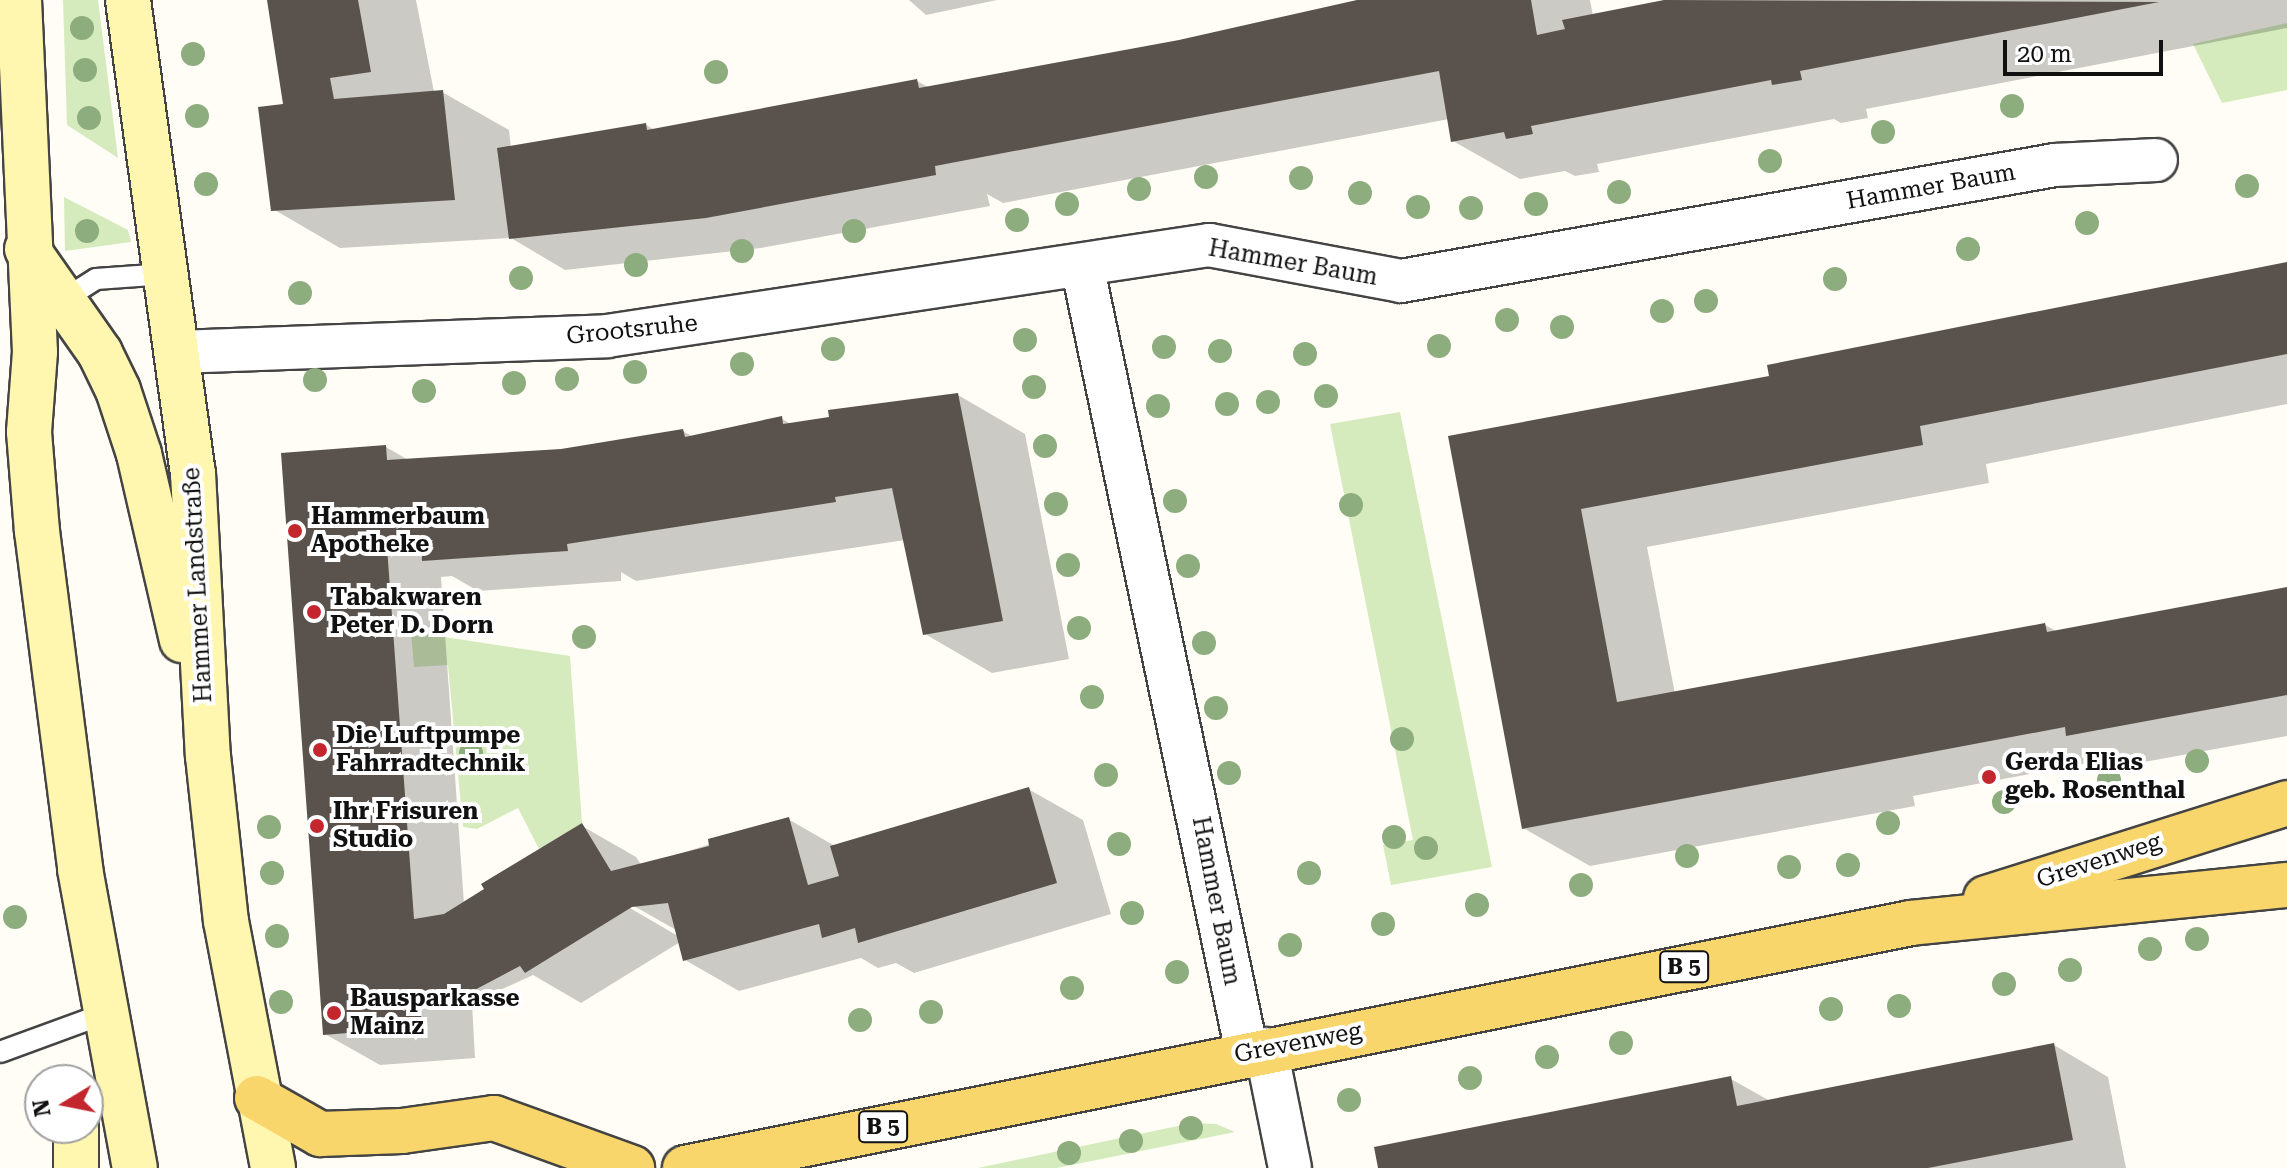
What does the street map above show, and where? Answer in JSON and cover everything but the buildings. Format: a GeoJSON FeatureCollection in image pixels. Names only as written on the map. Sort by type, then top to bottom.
{"type":"FeatureCollection","features":[{"type":"Feature","properties":{"kind":"main road"},"geometry":{"type":"LineString","coordinates":[[19,0],[16,242],[35,352],[29,432],[62,738],[104,1014],[131,1150],[164,1168]]}},
{"type":"Feature","properties":{"kind":"main road","name":"Hammer Landstraße"},"geometry":{"type":"LineString","coordinates":[[128,0],[193,473],[208,756],[226,921],[265,1131]]}},
{"type":"Feature","properties":{"kind":"main road"},"geometry":{"type":"LineString","coordinates":[[16,242],[64,297],[106,363],[139,454],[208,756]]}},
{"type":"Feature","properties":{"kind":"main road"},"geometry":{"type":"LineString","coordinates":[[0,391],[29,432]]}},
{"type":"Feature","properties":{"kind":"main road","name":"Grevenweg"},"geometry":{"type":"LineString","coordinates":[[1911,923],[2287,803]]}},
{"type":"Feature","properties":{"kind":"main road","name":"Grevenweg"},"geometry":{"type":"LineString","coordinates":[[685,1168],[1257,1051],[1911,923],[2287,885]]}},
{"type":"Feature","properties":{"kind":"main road"},"geometry":{"type":"LineString","coordinates":[[92,1064],[104,1014]]}},
{"type":"Feature","properties":{"kind":"main road"},"geometry":{"type":"LineString","coordinates":[[244,1168],[265,1131],[320,1134],[402,1131],[494,1118],[632,1168]]}},
{"type":"Feature","properties":{"kind":"main road"},"geometry":{"type":"LineString","coordinates":[[76,1144],[76,1168]]}},
{"type":"Feature","properties":{"kind":"street","name":"Hammer Baum"},"geometry":{"type":"LineString","coordinates":[[1290,1168],[1257,1051],[1082,265],[1209,245],[1401,281],[2055,165],[2156,160]]}},
{"type":"Feature","properties":{"kind":"street","name":"Grootsruhe"},"geometry":{"type":"LineString","coordinates":[[178,352],[607,336],[1082,265]]}},
{"type":"Feature","properties":{"kind":"lane"},"geometry":{"type":"LineString","coordinates":[[35,352],[45,323],[64,297],[96,279],[166,274]]}},
{"type":"Feature","properties":{"kind":"lane"},"geometry":{"type":"LineString","coordinates":[[0,1052],[104,1014]]}},
{"type":"Feature","properties":{"kind":"green space"},"geometry":{"type":"Polygon","coordinates":[[[63,0],[98,0],[118,158],[67,125],[63,0]]]}},
{"type":"Feature","properties":{"kind":"green space"},"geometry":{"type":"Polygon","coordinates":[[[2287,23],[2287,90],[2222,103],[2193,44],[2287,23]]]}},
{"type":"Feature","properties":{"kind":"green space"},"geometry":{"type":"Polygon","coordinates":[[[64,197],[128,230],[131,242],[65,251],[64,197]]]}},
{"type":"Feature","properties":{"kind":"green space"},"geometry":{"type":"Polygon","coordinates":[[[1400,412],[1492,867],[1391,885],[1383,845],[1413,840],[1330,424],[1400,412]]]}},
{"type":"Feature","properties":{"kind":"green space"},"geometry":{"type":"Polygon","coordinates":[[[411,632],[570,656],[582,823],[539,849],[518,808],[477,829],[463,827],[448,665],[414,667],[411,632]]]}},
{"type":"Feature","properties":{"kind":"green space"},"geometry":{"type":"Polygon","coordinates":[[[1192,1123],[1216,1124],[1235,1132],[1057,1168],[978,1168],[1192,1123]]]}},
{"type":"Feature","properties":{"kind":"place","name":"Hammerbaum Apotheke"},"geometry":{"type":"Point","coordinates":[295,531]}},
{"type":"Feature","properties":{"kind":"place","name":"Tabakwaren Peter D. Dorn"},"geometry":{"type":"Point","coordinates":[314,612]}},
{"type":"Feature","properties":{"kind":"place","name":"Die Luftpumpe Fahrradtechnik"},"geometry":{"type":"Point","coordinates":[320,750]}},
{"type":"Feature","properties":{"kind":"place","name":"Gerda Elias geb. Rosenthal"},"geometry":{"type":"Point","coordinates":[1989,777]}},
{"type":"Feature","properties":{"kind":"place","name":"Ihr Frisuren Studio"},"geometry":{"type":"Point","coordinates":[317,826]}},
{"type":"Feature","properties":{"kind":"place","name":"Bausparkasse Mainz"},"geometry":{"type":"Point","coordinates":[334,1013]}}]}
